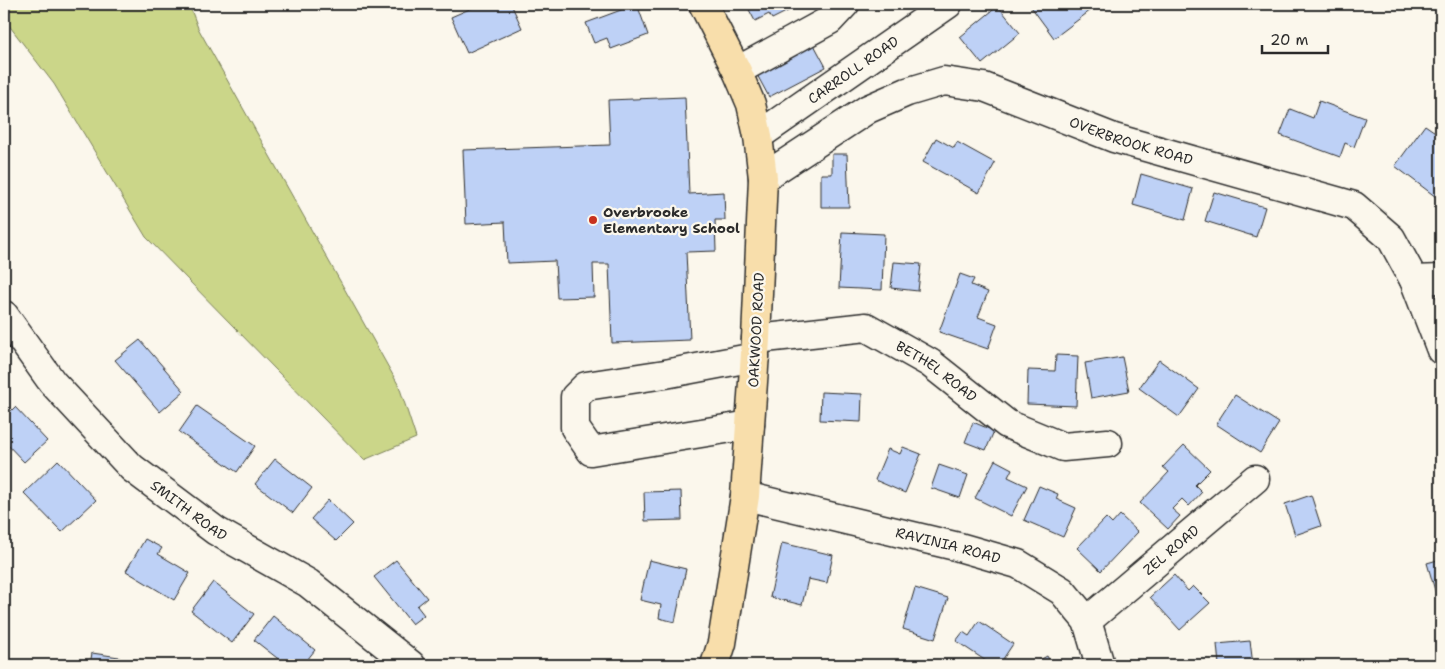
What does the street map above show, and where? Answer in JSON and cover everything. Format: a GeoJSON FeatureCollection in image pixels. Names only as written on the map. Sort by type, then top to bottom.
{"type":"FeatureCollection","features":[{"type":"Feature","properties":{"kind":"main road","name":"OAKWOOD ROAD"},"geometry":{"type":"LineString","coordinates":[[703,4],[737,71],[751,104],[758,136],[763,178],[755,348],[745,496],[722,643],[715,665]]}},
{"type":"Feature","properties":{"kind":"street"},"geometry":{"type":"LineString","coordinates":[[737,71],[830,20],[845,4]]}},
{"type":"Feature","properties":{"kind":"street","name":"CARROLL ROAD"},"geometry":{"type":"LineString","coordinates":[[758,136],[948,4]]}},
{"type":"Feature","properties":{"kind":"street","name":"OVERBROOK ROAD"},"geometry":{"type":"LineString","coordinates":[[763,178],[868,109],[907,92],[944,81],[984,87],[1114,138],[1354,206],[1390,238],[1414,280],[1441,350]]}},
{"type":"Feature","properties":{"kind":"street"},"geometry":{"type":"LineString","coordinates":[[1414,280],[1441,279]]}},
{"type":"Feature","properties":{"kind":"street","name":"SMITH ROAD"},"geometry":{"type":"LineString","coordinates":[[4,315],[52,382],[132,468],[216,531],[308,583],[411,665]]}},
{"type":"Feature","properties":{"kind":"street","name":"BETHEL ROAD"},"geometry":{"type":"LineString","coordinates":[[750,425],[591,452],[575,428],[575,397],[586,386],[665,374],[755,348],[866,327],[930,363],[1007,424],[1064,447],[1108,443]]}},
{"type":"Feature","properties":{"kind":"street","name":"ZEL ROAD"},"geometry":{"type":"LineString","coordinates":[[1087,621],[1255,479]]}},
{"type":"Feature","properties":{"kind":"street","name":"RAVINIA ROAD"},"geometry":{"type":"LineString","coordinates":[[745,496],[959,547],[1018,564],[1062,591],[1087,621],[1100,665]]}},
{"type":"Feature","properties":{"kind":"green space"},"geometry":{"type":"Polygon","coordinates":[[[4,4],[189,4],[198,28],[399,386],[416,438],[364,460],[146,237],[54,84],[4,19],[4,4]]]}},
{"type":"Feature","properties":{"kind":"building"},"geometry":{"type":"Polygon","coordinates":[[[481,4],[511,4],[522,28],[467,53],[451,17],[481,4]]]}},
{"type":"Feature","properties":{"kind":"building"},"geometry":{"type":"Polygon","coordinates":[[[637,4],[648,35],[611,49],[607,38],[594,43],[586,23],[637,4]]]}},
{"type":"Feature","properties":{"kind":"building"},"geometry":{"type":"Polygon","coordinates":[[[746,4],[802,4],[772,19],[769,14],[755,21],[746,4]]]}},
{"type":"Feature","properties":{"kind":"building"},"geometry":{"type":"Polygon","coordinates":[[[1029,4],[1099,4],[1054,38],[1029,4]]]}},
{"type":"Feature","properties":{"kind":"building"},"geometry":{"type":"Polygon","coordinates":[[[998,6],[1020,33],[982,64],[960,37],[998,6]]]}},
{"type":"Feature","properties":{"kind":"building"},"geometry":{"type":"Polygon","coordinates":[[[812,41],[826,67],[769,97],[755,71],[812,41]]]}},
{"type":"Feature","properties":{"kind":"building","name":"Overbrooke Elementary School"},"geometry":{"type":"Polygon","coordinates":[[[685,97],[689,194],[724,192],[725,220],[715,220],[716,251],[686,252],[690,340],[612,343],[609,264],[593,264],[594,297],[557,298],[555,261],[507,263],[505,222],[466,224],[463,150],[610,145],[608,100],[685,97]]]}},
{"type":"Feature","properties":{"kind":"building"},"geometry":{"type":"Polygon","coordinates":[[[1319,101],[1365,118],[1354,147],[1345,143],[1340,157],[1280,135],[1290,109],[1313,118],[1319,101]]]}},
{"type":"Feature","properties":{"kind":"building"},"geometry":{"type":"Polygon","coordinates":[[[1425,125],[1441,136],[1440,200],[1395,166],[1425,125]]]}},
{"type":"Feature","properties":{"kind":"building"},"geometry":{"type":"Polygon","coordinates":[[[936,138],[954,148],[957,142],[995,163],[979,193],[923,162],[936,138]]]}},
{"type":"Feature","properties":{"kind":"building"},"geometry":{"type":"Polygon","coordinates":[[[832,154],[847,154],[849,207],[821,207],[821,174],[832,174],[832,154]]]}},
{"type":"Feature","properties":{"kind":"building"},"geometry":{"type":"Polygon","coordinates":[[[1141,174],[1193,189],[1185,220],[1133,205],[1141,174]]]}},
{"type":"Feature","properties":{"kind":"building"},"geometry":{"type":"Polygon","coordinates":[[[1214,192],[1265,207],[1256,237],[1205,221],[1214,192]]]}},
{"type":"Feature","properties":{"kind":"building"},"geometry":{"type":"Polygon","coordinates":[[[842,232],[884,234],[882,290],[839,288],[842,232]]]}},
{"type":"Feature","properties":{"kind":"building"},"geometry":{"type":"Polygon","coordinates":[[[894,262],[921,264],[918,291],[891,288],[894,262]]]}},
{"type":"Feature","properties":{"kind":"building"},"geometry":{"type":"Polygon","coordinates":[[[960,274],[974,279],[971,285],[988,292],[978,317],[997,324],[988,349],[939,332],[960,274]]]}},
{"type":"Feature","properties":{"kind":"building"},"geometry":{"type":"Polygon","coordinates":[[[140,340],[184,391],[160,412],[115,360],[140,340]]]}},
{"type":"Feature","properties":{"kind":"building"},"geometry":{"type":"Polygon","coordinates":[[[1056,355],[1078,356],[1076,406],[1027,404],[1028,370],[1055,371],[1056,355]]]}},
{"type":"Feature","properties":{"kind":"building"},"geometry":{"type":"Polygon","coordinates":[[[1122,357],[1129,391],[1091,398],[1085,363],[1122,357]]]}},
{"type":"Feature","properties":{"kind":"building"},"geometry":{"type":"Polygon","coordinates":[[[1159,360],[1199,389],[1179,417],[1139,388],[1159,360]]]}},
{"type":"Feature","properties":{"kind":"building"},"geometry":{"type":"Polygon","coordinates":[[[821,392],[862,394],[861,422],[820,420],[821,392]]]}},
{"type":"Feature","properties":{"kind":"building"},"geometry":{"type":"Polygon","coordinates":[[[1235,395],[1279,423],[1260,453],[1216,424],[1235,395]]]}},
{"type":"Feature","properties":{"kind":"building"},"geometry":{"type":"Polygon","coordinates":[[[197,406],[255,446],[237,472],[179,432],[197,406]]]}},
{"type":"Feature","properties":{"kind":"building"},"geometry":{"type":"Polygon","coordinates":[[[15,407],[47,441],[24,462],[4,441],[4,418],[15,407]]]}},
{"type":"Feature","properties":{"kind":"building"},"geometry":{"type":"Polygon","coordinates":[[[973,422],[994,431],[986,450],[965,442],[973,422]]]}},
{"type":"Feature","properties":{"kind":"building"},"geometry":{"type":"Polygon","coordinates":[[[1184,445],[1210,470],[1195,485],[1202,492],[1189,506],[1182,499],[1172,509],[1180,516],[1168,529],[1140,503],[1169,472],[1163,467],[1184,445]]]}},
{"type":"Feature","properties":{"kind":"building"},"geometry":{"type":"Polygon","coordinates":[[[903,447],[921,454],[905,493],[875,480],[888,449],[900,454],[903,447]]]}},
{"type":"Feature","properties":{"kind":"building"},"geometry":{"type":"Polygon","coordinates":[[[275,459],[312,488],[293,513],[255,484],[275,459]]]}},
{"type":"Feature","properties":{"kind":"building"},"geometry":{"type":"Polygon","coordinates":[[[58,460],[96,500],[62,532],[24,493],[58,460]]]}},
{"type":"Feature","properties":{"kind":"building"},"geometry":{"type":"Polygon","coordinates":[[[995,460],[1012,469],[1008,477],[1027,486],[1011,516],[975,498],[995,460]]]}},
{"type":"Feature","properties":{"kind":"building"},"geometry":{"type":"Polygon","coordinates":[[[939,465],[968,475],[960,498],[931,488],[939,465]]]}},
{"type":"Feature","properties":{"kind":"building"},"geometry":{"type":"Polygon","coordinates":[[[1039,486],[1058,494],[1056,499],[1076,508],[1063,537],[1024,520],[1039,486]]]}},
{"type":"Feature","properties":{"kind":"building"},"geometry":{"type":"Polygon","coordinates":[[[681,491],[682,520],[645,521],[644,492],[681,491]]]}},
{"type":"Feature","properties":{"kind":"building"},"geometry":{"type":"Polygon","coordinates":[[[1311,495],[1321,526],[1295,535],[1285,504],[1311,495]]]}},
{"type":"Feature","properties":{"kind":"building"},"geometry":{"type":"Polygon","coordinates":[[[328,500],[353,524],[336,541],[311,519],[328,500]]]}},
{"type":"Feature","properties":{"kind":"building"},"geometry":{"type":"Polygon","coordinates":[[[1120,515],[1138,532],[1101,571],[1077,548],[1106,518],[1112,524],[1120,515]]]}},
{"type":"Feature","properties":{"kind":"building"},"geometry":{"type":"Polygon","coordinates":[[[145,539],[162,548],[158,554],[190,573],[174,600],[126,571],[145,539]]]}},
{"type":"Feature","properties":{"kind":"building"},"geometry":{"type":"Polygon","coordinates":[[[782,543],[833,555],[827,583],[808,579],[802,605],[770,597],[782,543]]]}},
{"type":"Feature","properties":{"kind":"building"},"geometry":{"type":"Polygon","coordinates":[[[1441,559],[1441,611],[1427,563],[1441,559]]]}},
{"type":"Feature","properties":{"kind":"building"},"geometry":{"type":"Polygon","coordinates":[[[396,560],[427,598],[417,606],[424,615],[412,624],[374,577],[396,560]]]}},
{"type":"Feature","properties":{"kind":"building"},"geometry":{"type":"Polygon","coordinates":[[[649,560],[686,569],[675,622],[659,618],[661,605],[640,600],[649,560]]]}},
{"type":"Feature","properties":{"kind":"building"},"geometry":{"type":"Polygon","coordinates":[[[1174,575],[1188,591],[1193,586],[1210,603],[1180,630],[1150,597],[1174,575]]]}},
{"type":"Feature","properties":{"kind":"building"},"geometry":{"type":"Polygon","coordinates":[[[213,582],[254,614],[232,643],[191,611],[213,582]]]}},
{"type":"Feature","properties":{"kind":"building"},"geometry":{"type":"Polygon","coordinates":[[[915,588],[948,598],[935,639],[903,629],[915,588]]]}},
{"type":"Feature","properties":{"kind":"building"},"geometry":{"type":"Polygon","coordinates":[[[273,616],[315,650],[303,665],[286,665],[254,640],[273,616]]]}},
{"type":"Feature","properties":{"kind":"building"},"geometry":{"type":"Polygon","coordinates":[[[979,621],[1013,644],[999,665],[992,665],[956,641],[963,632],[969,636],[979,621]]]}},
{"type":"Feature","properties":{"kind":"building"},"geometry":{"type":"Polygon","coordinates":[[[1250,641],[1253,665],[1219,665],[1217,644],[1250,641]]]}},
{"type":"Feature","properties":{"kind":"building"},"geometry":{"type":"Polygon","coordinates":[[[92,653],[119,657],[118,665],[90,665],[92,653]]]}},
{"type":"Feature","properties":{"kind":"building"},"geometry":{"type":"Polygon","coordinates":[[[1047,656],[1052,665],[1031,665],[1047,656]]]}},
{"type":"Feature","properties":{"kind":"place","name":"Overbrooke Elementary School"},"geometry":{"type":"Point","coordinates":[593,220]}}]}
